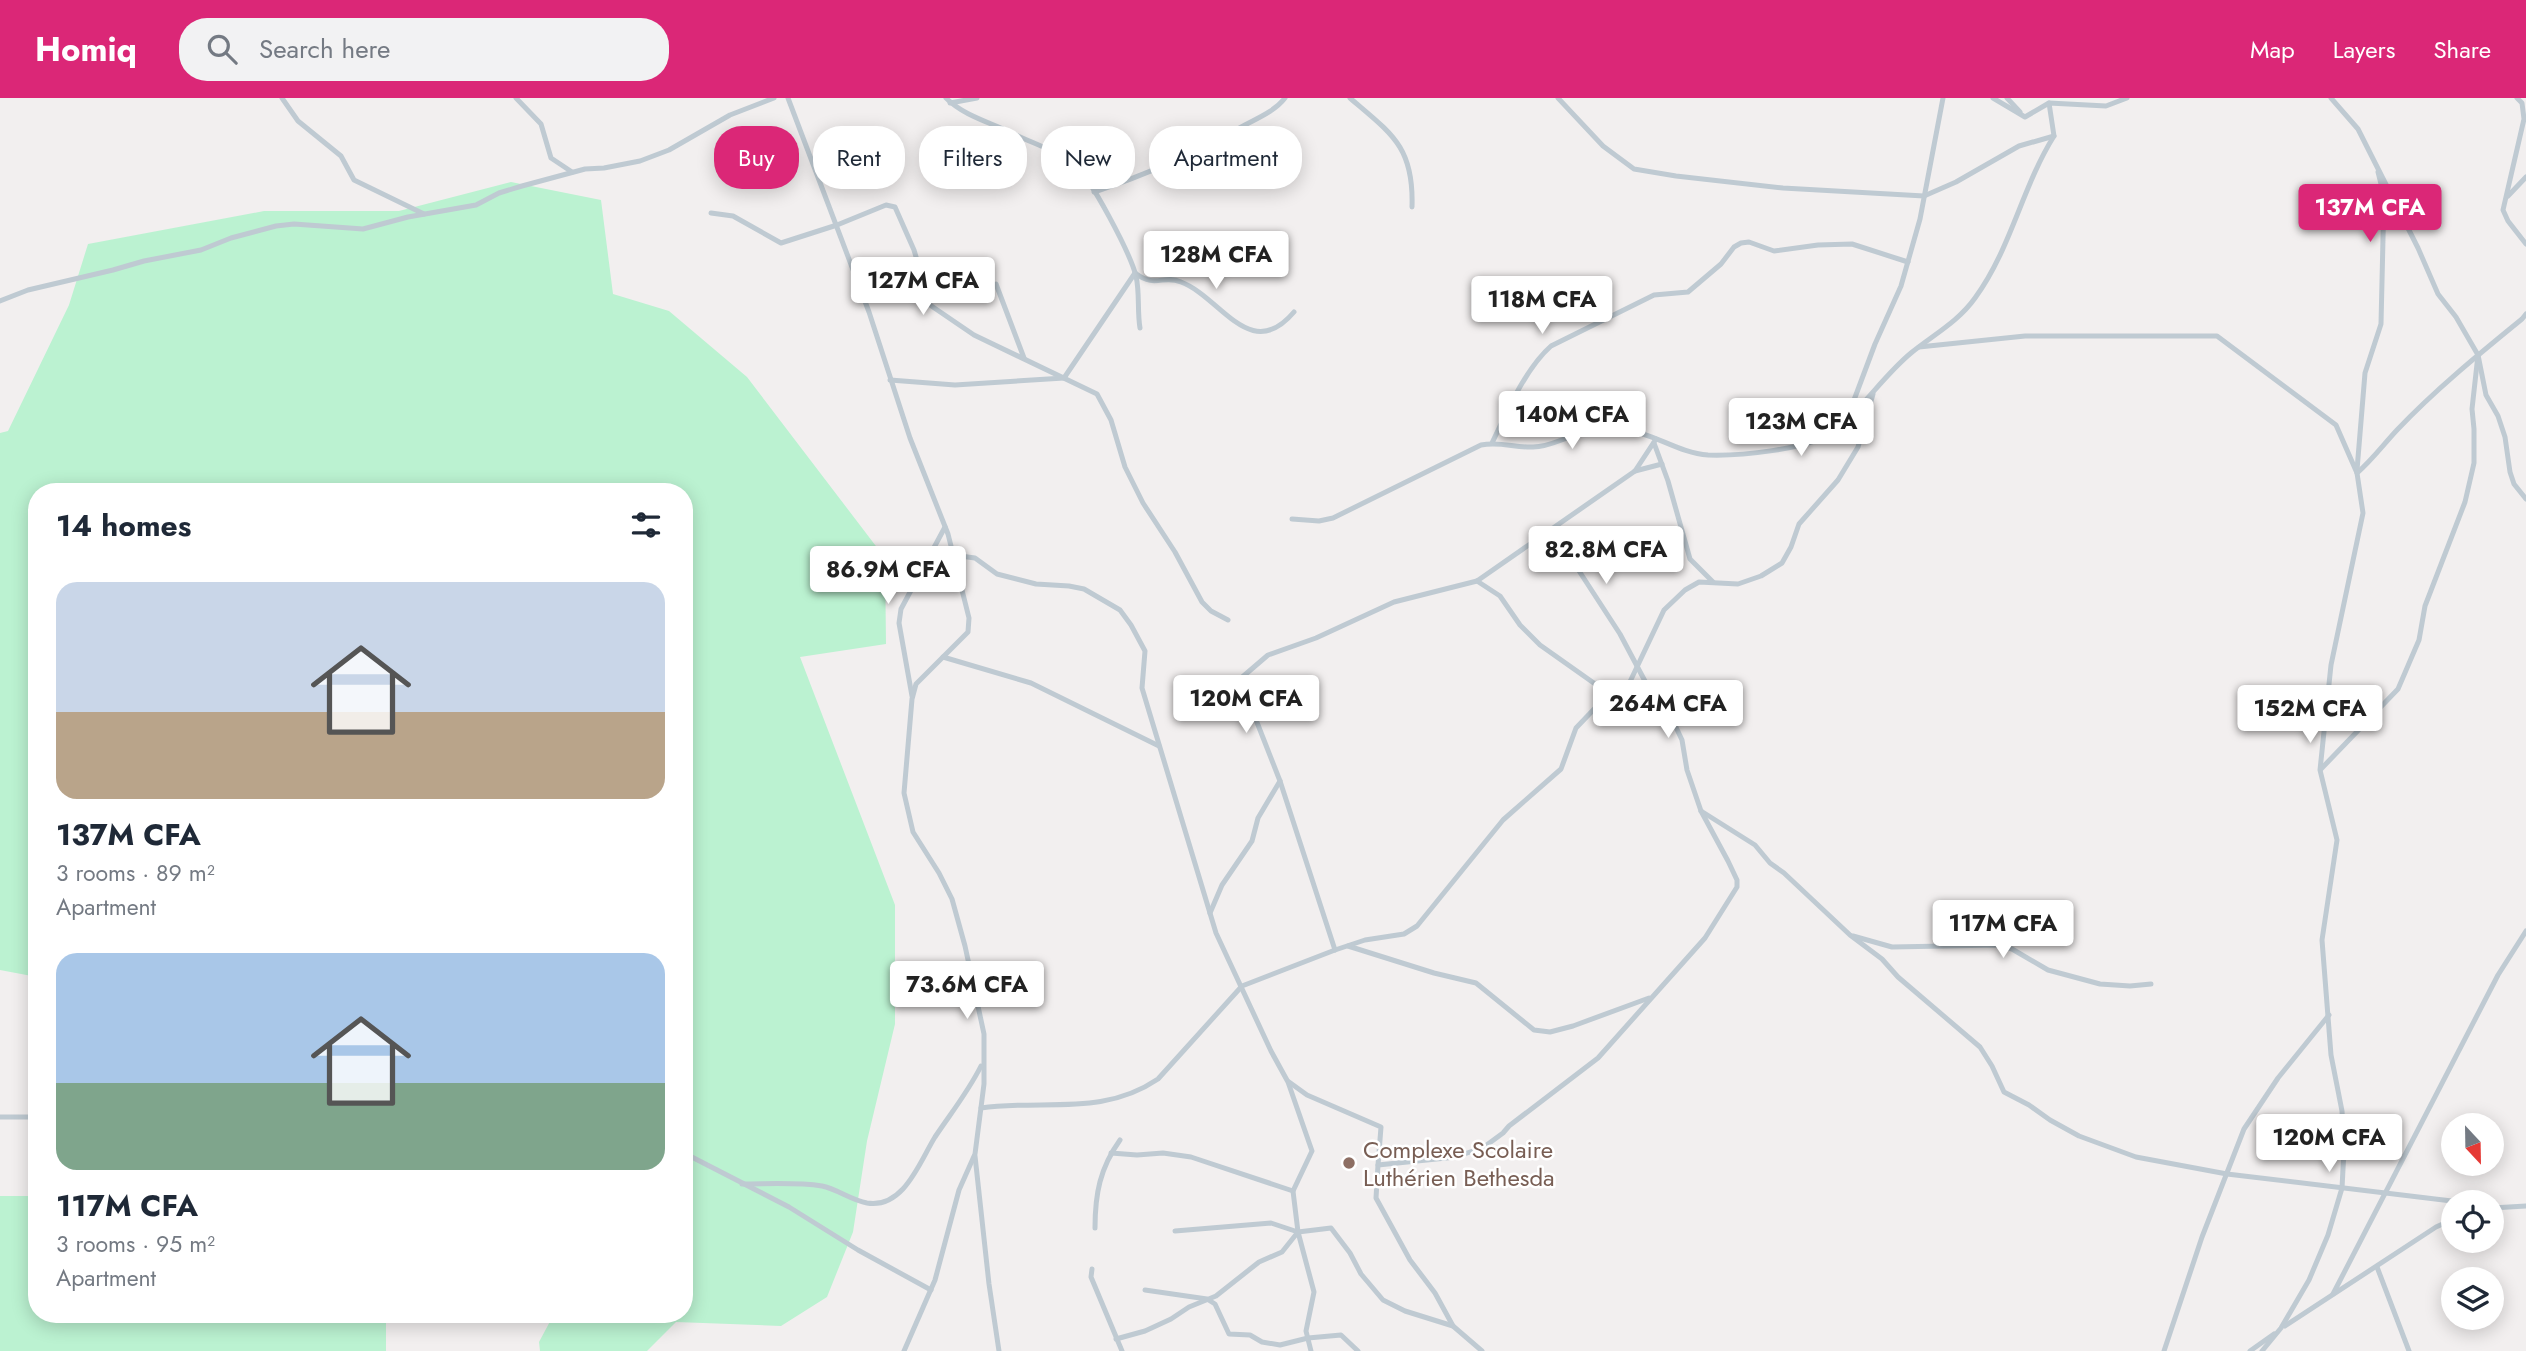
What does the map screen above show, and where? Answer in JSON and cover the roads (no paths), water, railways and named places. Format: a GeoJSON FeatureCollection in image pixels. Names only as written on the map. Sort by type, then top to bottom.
{"type":"FeatureCollection","features":[{"type":"Feature","properties":{"kind":"street"},"geometry":{"type":"LineString","coordinates":[[282,98],[298,121],[341,156],[354,180],[424,214]]}},
{"type":"Feature","properties":{"kind":"street"},"geometry":{"type":"LineString","coordinates":[[516,98],[541,124],[551,158],[572,172]]}},
{"type":"Feature","properties":{"kind":"street"},"geometry":{"type":"LineString","coordinates":[[0,301],[28,290],[144,261],[201,250],[231,238],[276,226],[294,224],[362,229],[476,205],[499,193],[572,172],[640,161],[669,150],[730,115],[774,98]]}},
{"type":"Feature","properties":{"kind":"street"},"geometry":{"type":"LineString","coordinates":[[788,98],[869,312],[890,380],[945,527],[969,618],[968,632],[916,684],[912,699],[904,793],[913,832],[952,899],[984,1034],[984,1084],[975,1154],[999,1351]]}},
{"type":"Feature","properties":{"kind":"street"},"geometry":{"type":"LineString","coordinates":[[948,100],[976,98]]}},
{"type":"Feature","properties":{"kind":"street"},"geometry":{"type":"LineString","coordinates":[[1094,192],[1161,167],[1220,140],[1268,112],[1285,98]]}},
{"type":"Feature","properties":{"kind":"street"},"geometry":{"type":"LineString","coordinates":[[1350,98],[1387,128],[1402,150],[1412,181],[1412,207]]}},
{"type":"Feature","properties":{"kind":"street"},"geometry":{"type":"LineString","coordinates":[[1558,98],[1602,146],[1634,169],[1783,188],[1924,196],[1956,182],[2019,146],[2054,136]]}},
{"type":"Feature","properties":{"kind":"street"},"geometry":{"type":"LineString","coordinates":[[1848,417],[1875,344],[1901,286],[1924,196],[1942,98]]}},
{"type":"Feature","properties":{"kind":"street"},"geometry":{"type":"LineString","coordinates":[[1993,98],[2025,117]]}},
{"type":"Feature","properties":{"kind":"street"},"geometry":{"type":"LineString","coordinates":[[2007,98],[2025,117]]}},
{"type":"Feature","properties":{"kind":"street"},"geometry":{"type":"LineString","coordinates":[[2025,117],[2049,103],[2106,106],[2127,98]]}},
{"type":"Feature","properties":{"kind":"street"},"geometry":{"type":"LineString","coordinates":[[2332,98],[2358,129],[2438,294],[2456,317],[2477,355],[2486,395],[2498,416],[2505,437],[2514,484],[2526,499]]}},
{"type":"Feature","properties":{"kind":"street"},"geometry":{"type":"LineString","coordinates":[[2517,98],[2522,103],[2524,119],[2504,210],[2508,221],[2526,244]]}},
{"type":"Feature","properties":{"kind":"street"},"geometry":{"type":"LineString","coordinates":[[948,100],[980,121],[1003,128],[1076,165],[1094,192],[1135,273],[1140,328]]}},
{"type":"Feature","properties":{"kind":"street"},"geometry":{"type":"LineString","coordinates":[[1292,520],[1319,521],[1333,518],[1481,445],[1492,443],[1547,446],[1578,435],[1603,430],[1626,430],[1692,453],[1718,455],[1772,450],[1810,442],[1831,434],[1910,354],[1947,327],[1975,298],[2003,250],[2039,160],[2054,136],[2049,103]]}},
{"type":"Feature","properties":{"kind":"street"},"geometry":{"type":"LineString","coordinates":[[2262,1351],[2295,1308],[2319,1257],[2342,1188],[2342,1111],[2331,1055],[2322,940],[2337,839],[2320,770],[2331,665],[2363,513],[2357,473],[2365,373],[2381,324],[2384,196],[2376,163]]}},
{"type":"Feature","properties":{"kind":"street"},"geometry":{"type":"LineString","coordinates":[[2506,199],[2526,177]]}},
{"type":"Feature","properties":{"kind":"street"},"geometry":{"type":"LineString","coordinates":[[711,213],[733,216],[773,241],[781,243],[837,225],[886,205],[895,207],[914,250],[930,305],[962,328],[1097,394],[1111,420],[1125,467],[1143,503],[1175,552],[1202,602],[1211,611],[1228,620]]}},
{"type":"Feature","properties":{"kind":"street"},"geometry":{"type":"LineString","coordinates":[[1492,443],[1512,401],[1544,352],[1551,346],[1654,295],[1688,292],[1741,243],[1749,242],[1774,251],[1852,244],[1908,262]]}},
{"type":"Feature","properties":{"kind":"street"},"geometry":{"type":"LineString","coordinates":[[1135,273],[1150,282],[1180,281],[1252,330],[1269,332],[1282,326],[1294,312]]}},
{"type":"Feature","properties":{"kind":"street"},"geometry":{"type":"LineString","coordinates":[[1064,378],[1135,273]]}},
{"type":"Feature","properties":{"kind":"street"},"geometry":{"type":"LineString","coordinates":[[996,284],[1024,359]]}},
{"type":"Feature","properties":{"kind":"street"},"geometry":{"type":"LineString","coordinates":[[2357,473],[2477,355],[2526,314]]}},
{"type":"Feature","properties":{"kind":"street"},"geometry":{"type":"LineString","coordinates":[[1919,347],[2025,336],[2217,336],[2336,425],[2357,473]]}},
{"type":"Feature","properties":{"kind":"street"},"geometry":{"type":"LineString","coordinates":[[2320,770],[2398,689],[2419,640],[2425,606],[2465,502],[2474,463],[2472,409],[2477,355]]}},
{"type":"Feature","properties":{"kind":"street"},"geometry":{"type":"LineString","coordinates":[[890,380],[955,386],[1064,378]]}},
{"type":"Feature","properties":{"kind":"street"},"geometry":{"type":"LineString","coordinates":[[981,1108],[1006,1104],[1092,1105],[1143,1090],[1158,1079],[1242,986],[1335,950],[1365,940],[1404,934],[1417,926],[1503,820],[1561,769],[1576,728],[1598,705],[1627,688],[1664,610],[1685,590],[1699,582],[1738,584],[1761,576],[1782,563],[1799,524],[1838,481],[1858,447],[1873,394]]}},
{"type":"Feature","properties":{"kind":"street"},"geometry":{"type":"LineString","coordinates":[[1655,441],[1690,559],[1713,582]]}},
{"type":"Feature","properties":{"kind":"street"},"geometry":{"type":"LineString","coordinates":[[1635,471],[1655,441]]}},
{"type":"Feature","properties":{"kind":"street"},"geometry":{"type":"LineString","coordinates":[[1335,950],[1280,781],[1240,679],[1268,655],[1316,638],[1394,602],[1477,581],[1635,471],[1662,464]]}},
{"type":"Feature","properties":{"kind":"street"},"geometry":{"type":"LineString","coordinates":[[912,699],[899,623],[901,609],[945,527]]}},
{"type":"Feature","properties":{"kind":"street"},"geometry":{"type":"LineString","coordinates":[[1378,1165],[1456,1157],[1484,1147],[1598,1058],[1705,938],[1737,887],[1737,880],[1728,860],[1701,811],[1687,771],[1679,731],[1655,700],[1620,634],[1570,557],[1557,547],[1538,539]]}},
{"type":"Feature","properties":{"kind":"street"},"geometry":{"type":"LineString","coordinates":[[953,555],[979,559],[999,575],[1036,584],[1084,589],[1121,610],[1145,651],[1142,688],[1210,913],[1224,952],[1288,1082],[1312,1151],[1293,1191],[1298,1232],[1314,1292],[1307,1331],[1311,1351]]}},
{"type":"Feature","properties":{"kind":"street"},"geometry":{"type":"LineString","coordinates":[[1477,581],[1500,596],[1520,625],[1541,645],[1598,685],[1618,693]]}},
{"type":"Feature","properties":{"kind":"street"},"geometry":{"type":"LineString","coordinates":[[943,657],[1031,683],[1158,746]]}},
{"type":"Feature","properties":{"kind":"street"},"geometry":{"type":"LineString","coordinates":[[1210,913],[1222,885],[1252,841],[1258,818],[1280,781]]}},
{"type":"Feature","properties":{"kind":"street"},"geometry":{"type":"LineString","coordinates":[[1701,811],[1755,845],[1770,863],[1850,935],[1882,959],[1908,986],[1980,1047],[2004,1092],[2079,1136],[2105,1148],[2136,1157],[2227,1174],[2441,1199]]}},
{"type":"Feature","properties":{"kind":"street"},"geometry":{"type":"LineString","coordinates":[[2333,1294],[2498,975],[2526,931]]}},
{"type":"Feature","properties":{"kind":"street"},"geometry":{"type":"LineString","coordinates":[[1850,935],[1892,947],[1997,945],[2012,949],[2048,970],[2100,984],[2151,984]]}},
{"type":"Feature","properties":{"kind":"street"},"geometry":{"type":"LineString","coordinates":[[1348,946],[1434,973],[1476,982],[1534,1030],[1550,1032],[1573,1026],[1652,996]]}},
{"type":"Feature","properties":{"kind":"street"},"geometry":{"type":"LineString","coordinates":[[2164,1351],[2202,1237],[2244,1129],[2278,1078],[2329,1015]]}},
{"type":"Feature","properties":{"kind":"street"},"geometry":{"type":"LineString","coordinates":[[742,1184],[824,1187],[868,1204],[887,1200],[905,1187],[920,1169],[933,1142],[969,1090],[983,1063]]}},
{"type":"Feature","properties":{"kind":"street"},"geometry":{"type":"LineString","coordinates":[[1288,1082],[1307,1095],[1381,1127],[1376,1198],[1410,1260],[1435,1293],[1453,1326],[1482,1351]]}},
{"type":"Feature","properties":{"kind":"street"},"geometry":{"type":"LineString","coordinates":[[0,1117],[28,1117]]}},
{"type":"Feature","properties":{"kind":"street"},"geometry":{"type":"LineString","coordinates":[[1095,1228],[1097,1187],[1120,1139]]}},
{"type":"Feature","properties":{"kind":"street"},"geometry":{"type":"LineString","coordinates":[[1111,1153],[1163,1153],[1191,1157],[1293,1191]]}},
{"type":"Feature","properties":{"kind":"street"},"geometry":{"type":"LineString","coordinates":[[904,1351],[931,1290],[959,1190],[975,1154]]}},
{"type":"Feature","properties":{"kind":"street"},"geometry":{"type":"LineString","coordinates":[[693,1158],[789,1207],[858,1250],[931,1290]]}},
{"type":"Feature","properties":{"kind":"street"},"geometry":{"type":"LineString","coordinates":[[2504,1207],[2526,1206]]}},
{"type":"Feature","properties":{"kind":"street"},"geometry":{"type":"LineString","coordinates":[[1175,1231],[1271,1223],[1298,1232],[1331,1228],[1350,1253],[1361,1274],[1383,1300],[1405,1311],[1453,1326]]}},
{"type":"Feature","properties":{"kind":"street"},"geometry":{"type":"LineString","coordinates":[[2250,1351],[2441,1225]]}},
{"type":"Feature","properties":{"kind":"street"},"geometry":{"type":"LineString","coordinates":[[1116,1339],[1144,1331],[1216,1296],[1259,1262],[1282,1252],[1298,1232]]}},
{"type":"Feature","properties":{"kind":"street"},"geometry":{"type":"LineString","coordinates":[[2377,1267],[2409,1351]]}},
{"type":"Feature","properties":{"kind":"street"},"geometry":{"type":"LineString","coordinates":[[1093,1269],[1091,1277],[1122,1351]]}},
{"type":"Feature","properties":{"kind":"street"},"geometry":{"type":"LineString","coordinates":[[1145,1290],[1157,1294],[1207,1299],[1215,1304],[1229,1334],[1250,1335],[1262,1342],[1280,1345],[1308,1338],[1341,1335],[1359,1351]]}},
{"type":"Feature","properties":{"kind":"place","name":"Complexe Scolaire Luthérien Bethesda"},"geometry":{"type":"Point","coordinates":[1349,1163]}}]}
